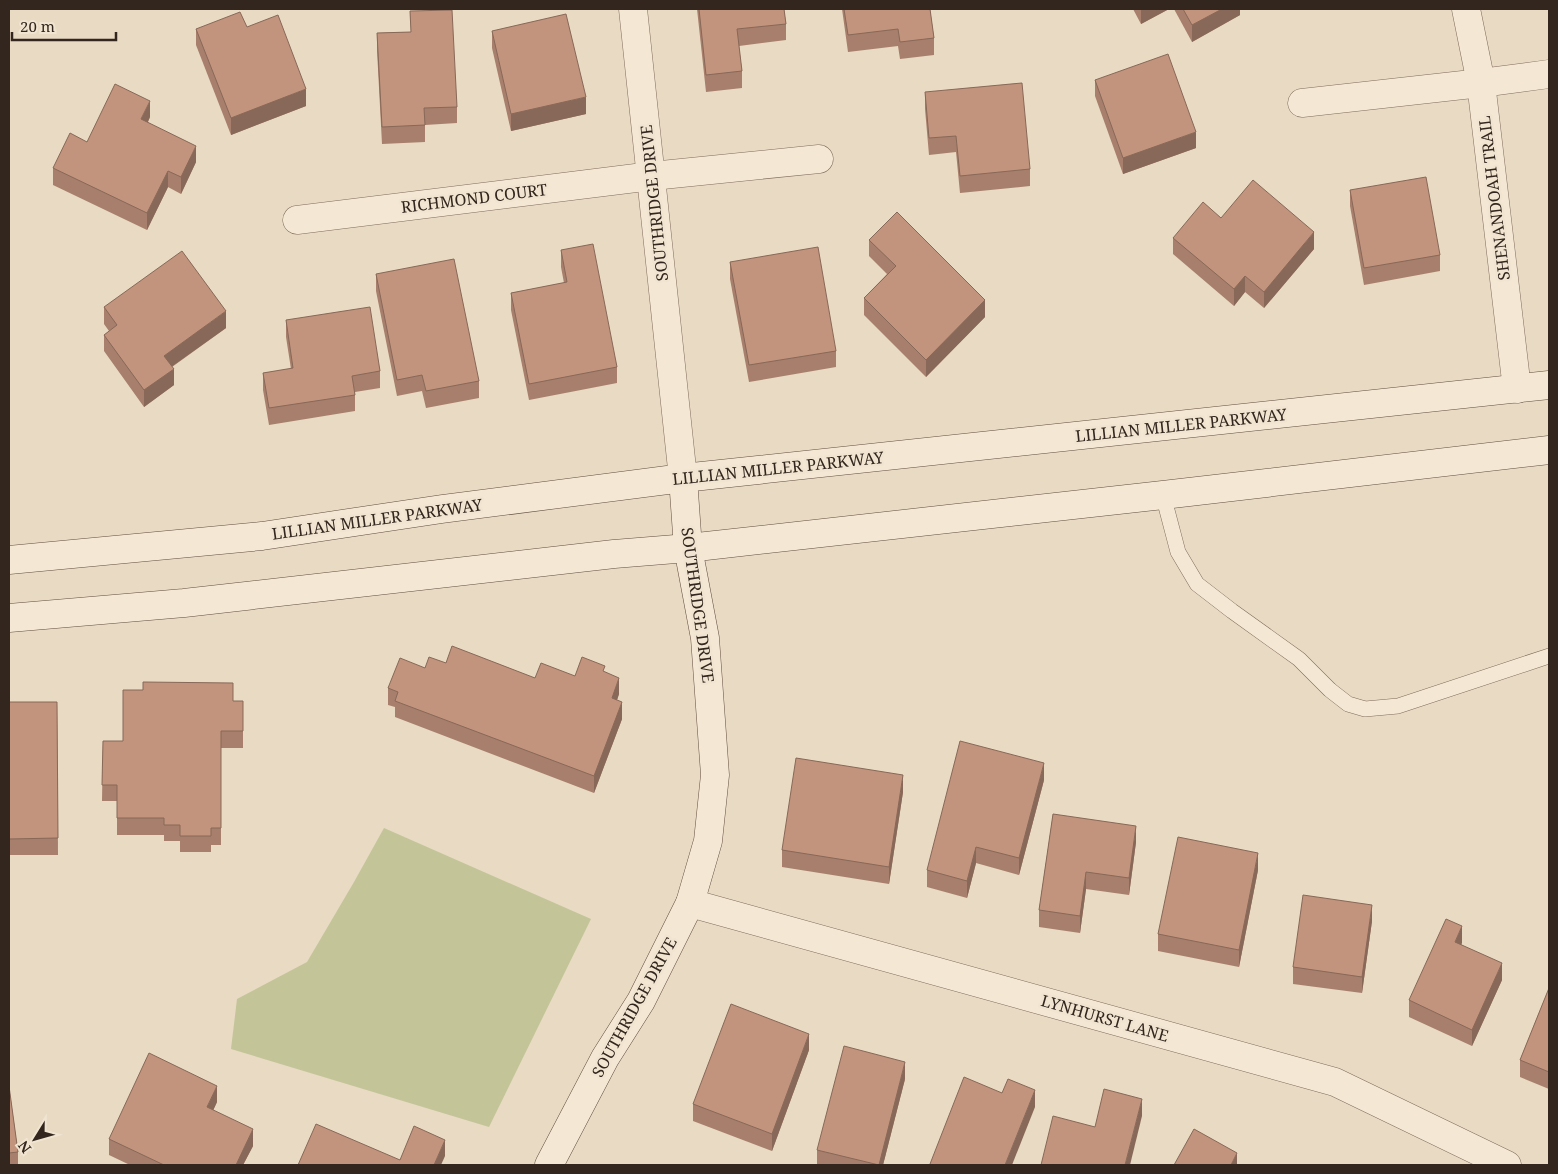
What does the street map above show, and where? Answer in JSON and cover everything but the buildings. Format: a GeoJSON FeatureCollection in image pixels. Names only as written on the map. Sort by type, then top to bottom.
{"type":"FeatureCollection","features":[{"type":"Feature","properties":{"kind":"street","name":"SOUTHRIDGE DRIVE"},"geometry":{"type":"LineString","coordinates":[[549,1165],[605,1058],[641,1000],[690,903],[708,841],[715,775],[705,638],[688,548],[683,478],[633,9]]}},
{"type":"Feature","properties":{"kind":"street","name":"SHENANDOAH TRAIL"},"geometry":{"type":"LineString","coordinates":[[1466,9],[1481,83],[1517,389]]}},
{"type":"Feature","properties":{"kind":"street"},"geometry":{"type":"LineString","coordinates":[[1302,103],[1549,74]]}},
{"type":"Feature","properties":{"kind":"street","name":"RICHMOND COURT"},"geometry":{"type":"LineString","coordinates":[[297,220],[652,176],[819,159]]}},
{"type":"Feature","properties":{"kind":"street","name":"LILLIAN MILLER PARKWAY"},"geometry":{"type":"LineString","coordinates":[[9,560],[262,536],[442,509],[683,478],[1549,385]]}},
{"type":"Feature","properties":{"kind":"street"},"geometry":{"type":"LineString","coordinates":[[9,618],[184,603],[605,555],[688,548],[1163,495],[1549,450]]}},
{"type":"Feature","properties":{"kind":"street","name":"LYNHURST LANE"},"geometry":{"type":"LineString","coordinates":[[690,903],[1335,1082],[1507,1165]]}},
{"type":"Feature","properties":{"kind":"lane"},"geometry":{"type":"LineString","coordinates":[[1163,495],[1178,552],[1197,584],[1299,659],[1330,690],[1348,704],[1365,709],[1398,706],[1549,656]]}},
{"type":"Feature","properties":{"kind":"green space"},"geometry":{"type":"Polygon","coordinates":[[[384,828],[591,919],[489,1127],[231,1049],[237,999],[307,962],[384,828]]]}}]}
